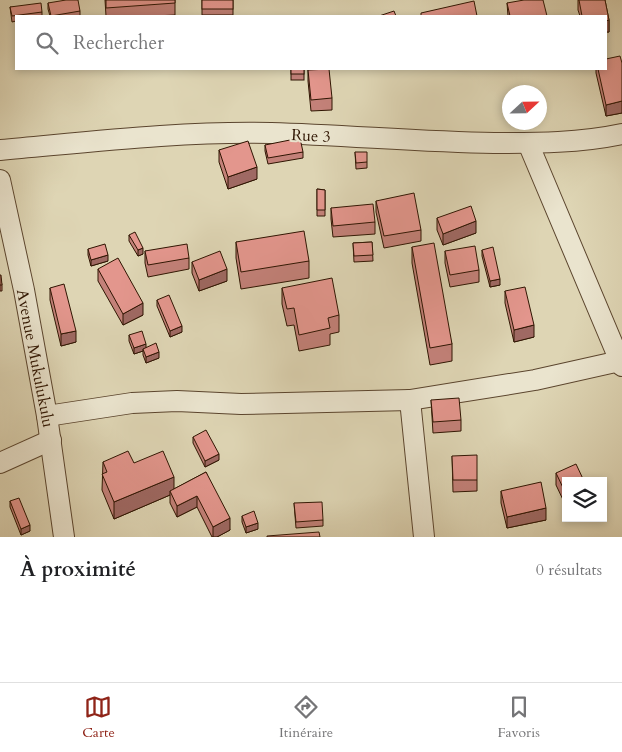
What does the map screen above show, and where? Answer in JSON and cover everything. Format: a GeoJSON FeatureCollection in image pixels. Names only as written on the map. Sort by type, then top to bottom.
{"type":"FeatureCollection","features":[{"type":"Feature","properties":{"kind":"street","name":"Rue 3"},"geometry":{"type":"LineString","coordinates":[[0,150],[126,139],[245,133],[528,143],[579,140],[622,134]]}},
{"type":"Feature","properties":{"kind":"street"},"geometry":{"type":"LineString","coordinates":[[47,416],[132,403],[241,404],[410,400],[621,364],[528,143]]}},
{"type":"Feature","properties":{"kind":"street","name":"Avenue Mukulukulu"},"geometry":{"type":"LineString","coordinates":[[0,180],[24,290],[52,440],[64,537]]}},
{"type":"Feature","properties":{"kind":"street"},"geometry":{"type":"LineString","coordinates":[[410,400],[424,537]]}},
{"type":"Feature","properties":{"kind":"street"},"geometry":{"type":"LineString","coordinates":[[0,463],[52,440]]}},
{"type":"Feature","properties":{"kind":"building"},"geometry":{"type":"Polygon","coordinates":[[[78,0],[80,11],[51,15],[48,3],[78,0]]]}},
{"type":"Feature","properties":{"kind":"building"},"geometry":{"type":"Polygon","coordinates":[[[106,0],[175,0],[175,3],[106,8],[106,0]]]}},
{"type":"Feature","properties":{"kind":"building"},"geometry":{"type":"Polygon","coordinates":[[[202,0],[233,0],[233,9],[202,9],[202,0]]]}},
{"type":"Feature","properties":{"kind":"building"},"geometry":{"type":"Polygon","coordinates":[[[524,0],[543,0],[547,15],[510,15],[507,3],[524,0]]]}},
{"type":"Feature","properties":{"kind":"building"},"geometry":{"type":"Polygon","coordinates":[[[579,0],[605,0],[609,20],[607,21],[607,15],[582,15],[579,0]]]}},
{"type":"Feature","properties":{"kind":"building"},"geometry":{"type":"Polygon","coordinates":[[[474,1],[477,15],[421,15],[421,13],[474,1]]]}},
{"type":"Feature","properties":{"kind":"building"},"geometry":{"type":"Polygon","coordinates":[[[41,3],[42,12],[12,16],[10,7],[41,3]]]}},
{"type":"Feature","properties":{"kind":"building"},"geometry":{"type":"Polygon","coordinates":[[[394,11],[396,15],[382,15],[394,11]]]}},
{"type":"Feature","properties":{"kind":"building"},"geometry":{"type":"Polygon","coordinates":[[[620,56],[622,63],[622,101],[606,105],[598,70],[607,70],[607,59],[620,56]]]}},
{"type":"Feature","properties":{"kind":"building"},"geometry":{"type":"Polygon","coordinates":[[[291,70],[304,70],[304,74],[291,74],[291,70]]]}},
{"type":"Feature","properties":{"kind":"building"},"geometry":{"type":"Polygon","coordinates":[[[308,70],[329,70],[332,98],[311,100],[308,70]]]}},
{"type":"Feature","properties":{"kind":"building"},"geometry":{"type":"Polygon","coordinates":[[[300,138],[303,152],[268,158],[265,145],[300,138]]]}},
{"type":"Feature","properties":{"kind":"building"},"geometry":{"type":"Polygon","coordinates":[[[248,141],[257,167],[228,177],[219,150],[248,141]]]}},
{"type":"Feature","properties":{"kind":"building"},"geometry":{"type":"Polygon","coordinates":[[[355,152],[367,152],[367,162],[356,163],[355,152]]]}},
{"type":"Feature","properties":{"kind":"building"},"geometry":{"type":"Polygon","coordinates":[[[317,189],[325,190],[325,210],[317,210],[317,189]]]}},
{"type":"Feature","properties":{"kind":"building"},"geometry":{"type":"Polygon","coordinates":[[[414,193],[421,230],[384,236],[376,201],[414,193]]]}},
{"type":"Feature","properties":{"kind":"building"},"geometry":{"type":"Polygon","coordinates":[[[373,204],[375,222],[333,226],[331,208],[373,204]]]}},
{"type":"Feature","properties":{"kind":"building"},"geometry":{"type":"Polygon","coordinates":[[[471,206],[476,221],[443,234],[437,218],[471,206]]]}},
{"type":"Feature","properties":{"kind":"building"},"geometry":{"type":"Polygon","coordinates":[[[304,231],[309,261],[241,272],[236,242],[304,231]]]}},
{"type":"Feature","properties":{"kind":"building"},"geometry":{"type":"Polygon","coordinates":[[[135,232],[143,248],[138,250],[129,235],[135,232]]]}},
{"type":"Feature","properties":{"kind":"building"},"geometry":{"type":"Polygon","coordinates":[[[372,242],[373,255],[354,256],[353,243],[372,242]]]}},
{"type":"Feature","properties":{"kind":"building"},"geometry":{"type":"Polygon","coordinates":[[[434,243],[452,344],[430,348],[412,247],[434,243]]]}},
{"type":"Feature","properties":{"kind":"building"},"geometry":{"type":"Polygon","coordinates":[[[105,244],[108,255],[91,260],[88,249],[105,244]]]}},
{"type":"Feature","properties":{"kind":"building"},"geometry":{"type":"Polygon","coordinates":[[[187,244],[189,258],[148,265],[145,251],[187,244]]]}},
{"type":"Feature","properties":{"kind":"building"},"geometry":{"type":"Polygon","coordinates":[[[475,246],[479,270],[450,275],[445,251],[475,246]]]}},
{"type":"Feature","properties":{"kind":"building"},"geometry":{"type":"Polygon","coordinates":[[[493,247],[500,279],[490,281],[482,250],[493,247]]]}},
{"type":"Feature","properties":{"kind":"building"},"geometry":{"type":"Polygon","coordinates":[[[220,251],[227,269],[199,280],[192,262],[220,251]]]}},
{"type":"Feature","properties":{"kind":"building"},"geometry":{"type":"Polygon","coordinates":[[[118,258],[143,303],[123,314],[98,269],[118,258]]]}},
{"type":"Feature","properties":{"kind":"building"},"geometry":{"type":"Polygon","coordinates":[[[332,278],[339,315],[328,318],[330,328],[299,335],[294,308],[287,309],[282,288],[332,278]]]}},
{"type":"Feature","properties":{"kind":"building"},"geometry":{"type":"Polygon","coordinates":[[[64,284],[76,331],[61,334],[50,288],[64,284]]]}},
{"type":"Feature","properties":{"kind":"building"},"geometry":{"type":"Polygon","coordinates":[[[525,287],[534,325],[514,330],[505,291],[525,287]]]}},
{"type":"Feature","properties":{"kind":"building"},"geometry":{"type":"Polygon","coordinates":[[[169,295],[182,326],[170,331],[157,300],[169,295]]]}},
{"type":"Feature","properties":{"kind":"building"},"geometry":{"type":"Polygon","coordinates":[[[142,331],[146,344],[134,348],[129,335],[142,331]]]}},
{"type":"Feature","properties":{"kind":"building"},"geometry":{"type":"Polygon","coordinates":[[[156,343],[159,352],[146,357],[143,349],[156,343]]]}},
{"type":"Feature","properties":{"kind":"building"},"geometry":{"type":"Polygon","coordinates":[[[459,398],[461,420],[433,422],[431,400],[459,398]]]}},
{"type":"Feature","properties":{"kind":"building"},"geometry":{"type":"Polygon","coordinates":[[[206,430],[219,454],[205,461],[193,437],[206,430]]]}},
{"type":"Feature","properties":{"kind":"building"},"geometry":{"type":"Polygon","coordinates":[[[128,451],[134,463],[163,451],[174,477],[114,502],[102,474],[107,472],[103,462],[128,451]]]}},
{"type":"Feature","properties":{"kind":"building"},"geometry":{"type":"Polygon","coordinates":[[[477,455],[477,480],[453,480],[452,456],[477,455]]]}},
{"type":"Feature","properties":{"kind":"building"},"geometry":{"type":"Polygon","coordinates":[[[576,464],[582,477],[562,477],[562,486],[556,473],[576,464]]]}},
{"type":"Feature","properties":{"kind":"building"},"geometry":{"type":"Polygon","coordinates":[[[206,472],[230,518],[213,527],[197,496],[177,506],[170,491],[206,472]]]}},
{"type":"Feature","properties":{"kind":"building"},"geometry":{"type":"Polygon","coordinates":[[[541,482],[546,508],[507,517],[501,491],[541,482]]]}},
{"type":"Feature","properties":{"kind":"building"},"geometry":{"type":"Polygon","coordinates":[[[19,498],[30,525],[21,529],[10,501],[19,498]]]}},
{"type":"Feature","properties":{"kind":"building"},"geometry":{"type":"Polygon","coordinates":[[[322,502],[323,520],[296,522],[294,503],[322,502]]]}},
{"type":"Feature","properties":{"kind":"building"},"geometry":{"type":"Polygon","coordinates":[[[254,511],[258,523],[246,527],[242,516],[254,511]]]}},
{"type":"Feature","properties":{"kind":"building"},"geometry":{"type":"Polygon","coordinates":[[[319,532],[320,537],[267,537],[267,536],[319,532]]]}}]}
